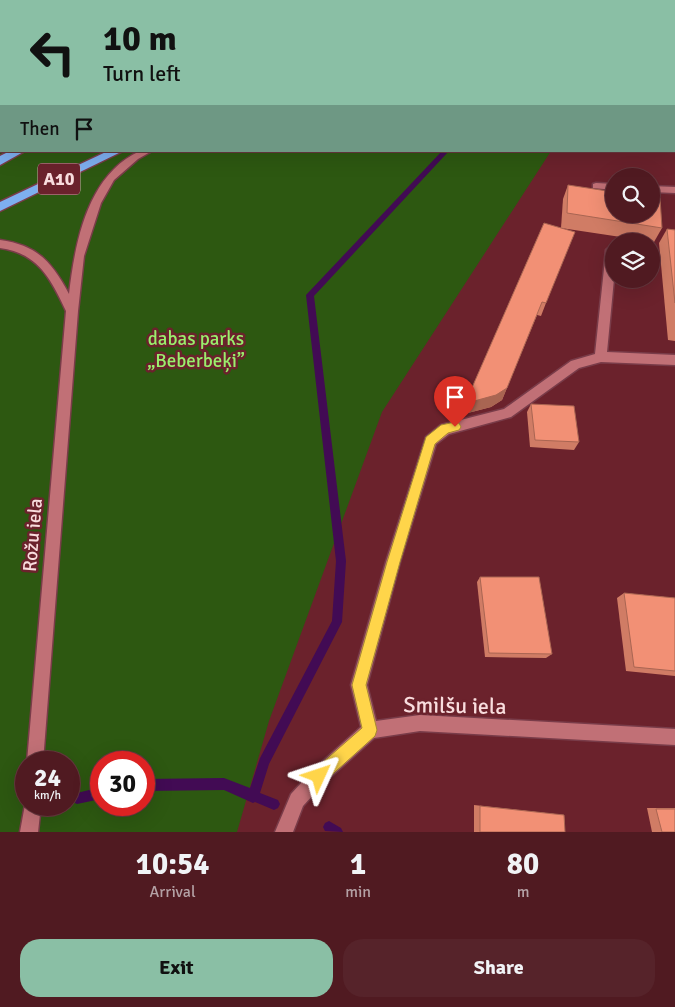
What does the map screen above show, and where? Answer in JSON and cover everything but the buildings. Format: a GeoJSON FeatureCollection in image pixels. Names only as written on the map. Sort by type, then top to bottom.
{"type":"FeatureCollection","features":[{"type":"Feature","properties":{"kind":"highway","name":"A10"},"geometry":{"type":"LineString","coordinates":[[0,161],[18,152]]}},
{"type":"Feature","properties":{"kind":"highway","name":"A10"},"geometry":{"type":"LineString","coordinates":[[0,207],[116,152]]}},
{"type":"Feature","properties":{"kind":"street","name":"Rožu iela"},"geometry":{"type":"LineString","coordinates":[[36,751],[72,311],[79,256],[96,203],[110,178],[136,157],[146,152]]}},
{"type":"Feature","properties":{"kind":"street"},"geometry":{"type":"LineString","coordinates":[[596,186],[605,186]]}},
{"type":"Feature","properties":{"kind":"street"},"geometry":{"type":"LineString","coordinates":[[660,189],[675,190]]}},
{"type":"Feature","properties":{"kind":"street"},"geometry":{"type":"LineString","coordinates":[[0,244],[10,244],[33,254],[53,272],[72,311]]}},
{"type":"Feature","properties":{"kind":"street"},"geometry":{"type":"LineString","coordinates":[[601,357],[607,288]]}},
{"type":"Feature","properties":{"kind":"street"},"geometry":{"type":"LineString","coordinates":[[284,832],[297,800],[319,776],[370,730],[359,685],[393,562],[430,441],[445,429],[507,412],[575,364],[601,357],[675,360]]}},
{"type":"Feature","properties":{"kind":"street","name":"Smilšu iela"},"geometry":{"type":"LineString","coordinates":[[370,730],[420,723],[675,737]]}},
{"type":"Feature","properties":{"kind":"street"},"geometry":{"type":"LineString","coordinates":[[29,832],[31,816]]}},
{"type":"Feature","properties":{"kind":"green space","name":"dabas parks „Beberbeķi”"},"geometry":{"type":"Polygon","coordinates":[[[0,152],[550,152],[382,412],[269,721],[237,832],[0,832],[0,152]]]}},
{"type":"Feature","properties":{"kind":"waterway"},"geometry":{"type":"LineString","coordinates":[[253,796],[264,762],[337,622],[341,561],[310,295],[445,152]]}},
{"type":"Feature","properties":{"kind":"waterway"},"geometry":{"type":"LineString","coordinates":[[155,785],[224,784],[253,796]]}},
{"type":"Feature","properties":{"kind":"waterway"},"geometry":{"type":"LineString","coordinates":[[80,797],[90,795]]}},
{"type":"Feature","properties":{"kind":"waterway"},"geometry":{"type":"LineString","coordinates":[[253,796],[274,804]]}},
{"type":"Feature","properties":{"kind":"waterway"},"geometry":{"type":"LineString","coordinates":[[329,827],[337,832]]}},
{"type":"Feature","properties":{"kind":"route"},"geometry":{"type":"LineString","coordinates":[[319,776],[370,730],[359,685],[393,562],[430,441],[445,429],[455,427]]}}]}
